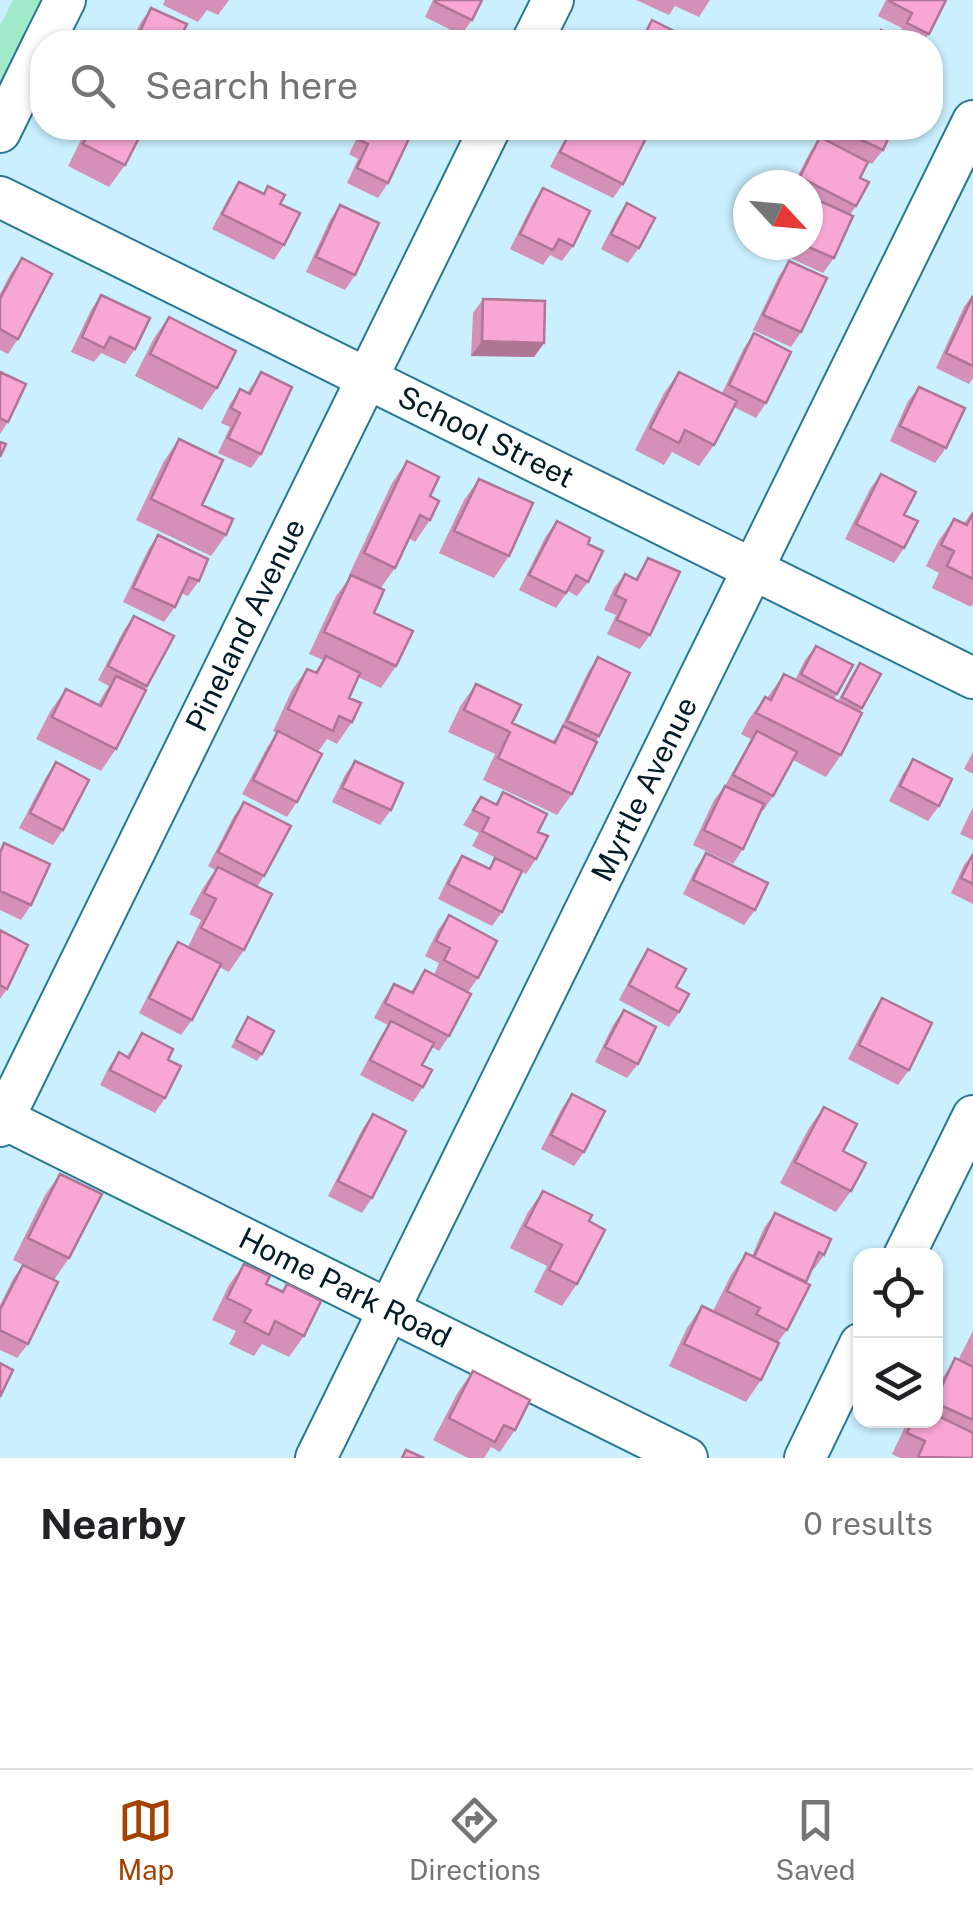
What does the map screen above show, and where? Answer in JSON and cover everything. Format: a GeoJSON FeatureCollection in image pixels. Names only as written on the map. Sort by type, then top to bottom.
{"type":"FeatureCollection","features":[{"type":"Feature","properties":{"kind":"street"},"geometry":{"type":"LineString","coordinates":[[50,30],[65,0]]}},
{"type":"Feature","properties":{"kind":"street"},"geometry":{"type":"LineString","coordinates":[[538,30],[553,0]]}},
{"type":"Feature","properties":{"kind":"street"},"geometry":{"type":"LineString","coordinates":[[0,132],[30,71]]}},
{"type":"Feature","properties":{"kind":"street","name":"Myrtle Avenue"},"geometry":{"type":"LineString","coordinates":[[316,1458],[973,121]]}},
{"type":"Feature","properties":{"kind":"street","name":"Pineland Avenue"},"geometry":{"type":"LineString","coordinates":[[1,1121],[484,140]]}},
{"type":"Feature","properties":{"kind":"street","name":"School Street"},"geometry":{"type":"LineString","coordinates":[[0,197],[973,678]]}},
{"type":"Feature","properties":{"kind":"street"},"geometry":{"type":"LineString","coordinates":[[908,1248],[973,1116]]}},
{"type":"Feature","properties":{"kind":"street","name":"Home Park Road"},"geometry":{"type":"LineString","coordinates":[[1,1121],[390,1307],[688,1458]]}},
{"type":"Feature","properties":{"kind":"street"},"geometry":{"type":"LineString","coordinates":[[805,1458],[853,1359]]}},
{"type":"Feature","properties":{"kind":"green space"},"geometry":{"type":"Polygon","coordinates":[[[13,0],[44,0],[0,86],[0,26],[13,0]]]}},
{"type":"Feature","properties":{"kind":"building"},"geometry":{"type":"Polygon","coordinates":[[[436,0],[482,0],[472,20],[436,0]]]}},
{"type":"Feature","properties":{"kind":"building"},"geometry":{"type":"Polygon","coordinates":[[[946,0],[931,30],[907,23],[912,13],[889,1],[946,0]]]}},
{"type":"Feature","properties":{"kind":"building"},"geometry":{"type":"Polygon","coordinates":[[[151,8],[187,24],[184,30],[141,30],[151,8]]]}},
{"type":"Feature","properties":{"kind":"building"},"geometry":{"type":"Polygon","coordinates":[[[652,20],[672,30],[647,30],[652,20]]]}},
{"type":"Feature","properties":{"kind":"building"},"geometry":{"type":"Polygon","coordinates":[[[85,140],[138,140],[125,165],[83,144],[85,140]]]}},
{"type":"Feature","properties":{"kind":"building"},"geometry":{"type":"Polygon","coordinates":[[[359,140],[408,140],[388,183],[357,168],[368,144],[359,140]]]}},
{"type":"Feature","properties":{"kind":"building"},"geometry":{"type":"Polygon","coordinates":[[[566,140],[645,140],[623,184],[560,152],[566,140]]]}},
{"type":"Feature","properties":{"kind":"building"},"geometry":{"type":"Polygon","coordinates":[[[818,140],[868,162],[860,178],[869,182],[856,206],[823,189],[823,170],[804,170],[818,140]]]}},
{"type":"Feature","properties":{"kind":"building"},"geometry":{"type":"Polygon","coordinates":[[[862,140],[888,140],[883,150],[862,140]]]}},
{"type":"Feature","properties":{"kind":"building"},"geometry":{"type":"Polygon","coordinates":[[[239,182],[264,194],[268,186],[285,195],[280,204],[300,213],[284,245],[222,214],[239,182]]]}},
{"type":"Feature","properties":{"kind":"building"},"geometry":{"type":"Polygon","coordinates":[[[543,188],[590,211],[573,246],[559,239],[553,250],[520,234],[543,188]]]}},
{"type":"Feature","properties":{"kind":"building"},"geometry":{"type":"Polygon","coordinates":[[[823,202],[853,216],[834,258],[823,253],[823,202]]]}},
{"type":"Feature","properties":{"kind":"building"},"geometry":{"type":"Polygon","coordinates":[[[627,203],[655,218],[639,248],[611,234],[627,203]]]}},
{"type":"Feature","properties":{"kind":"building"},"geometry":{"type":"Polygon","coordinates":[[[340,205],[379,223],[355,275],[316,257],[340,205]]]}},
{"type":"Feature","properties":{"kind":"building"},"geometry":{"type":"Polygon","coordinates":[[[22,258],[52,274],[18,339],[0,329],[0,299],[22,258]]]}},
{"type":"Feature","properties":{"kind":"building"},"geometry":{"type":"Polygon","coordinates":[[[789,261],[827,278],[801,332],[763,315],[789,261]]]}},
{"type":"Feature","properties":{"kind":"building"},"geometry":{"type":"Polygon","coordinates":[[[101,295],[150,318],[135,349],[110,337],[104,348],[82,337],[101,295]]]}},
{"type":"Feature","properties":{"kind":"building"},"geometry":{"type":"Polygon","coordinates":[[[973,296],[973,366],[946,353],[973,296]]]}},
{"type":"Feature","properties":{"kind":"building"},"geometry":{"type":"Polygon","coordinates":[[[483,299],[545,301],[544,343],[482,341],[483,299]]]}},
{"type":"Feature","properties":{"kind":"building"},"geometry":{"type":"Polygon","coordinates":[[[169,317],[236,351],[217,388],[150,354],[169,317]]]}},
{"type":"Feature","properties":{"kind":"building"},"geometry":{"type":"Polygon","coordinates":[[[754,333],[791,352],[766,403],[729,385],[754,333]]]}},
{"type":"Feature","properties":{"kind":"building"},"geometry":{"type":"Polygon","coordinates":[[[0,372],[26,384],[8,422],[0,418],[0,372]]]}},
{"type":"Feature","properties":{"kind":"building"},"geometry":{"type":"Polygon","coordinates":[[[261,372],[292,387],[261,454],[228,438],[240,413],[231,408],[240,389],[250,394],[261,372]]]}},
{"type":"Feature","properties":{"kind":"building"},"geometry":{"type":"Polygon","coordinates":[[[679,372],[737,401],[714,445],[685,430],[679,443],[650,428],[679,372]]]}},
{"type":"Feature","properties":{"kind":"building"},"geometry":{"type":"Polygon","coordinates":[[[919,387],[965,408],[946,448],[900,426],[919,387]]]}},
{"type":"Feature","properties":{"kind":"building"},"geometry":{"type":"Polygon","coordinates":[[[179,439],[223,460],[202,505],[233,519],[226,535],[151,499],[179,439]]]}},
{"type":"Feature","properties":{"kind":"building"},"geometry":{"type":"Polygon","coordinates":[[[407,461],[439,477],[430,496],[439,501],[430,520],[420,515],[395,568],[364,553],[407,461]]]}},
{"type":"Feature","properties":{"kind":"building"},"geometry":{"type":"Polygon","coordinates":[[[881,474],[916,492],[904,515],[918,521],[904,548],[856,524],[881,474]]]}},
{"type":"Feature","properties":{"kind":"building"},"geometry":{"type":"Polygon","coordinates":[[[479,479],[533,503],[509,556],[454,531],[479,479]]]}},
{"type":"Feature","properties":{"kind":"building"},"geometry":{"type":"Polygon","coordinates":[[[973,513],[973,579],[947,566],[954,551],[941,545],[954,519],[967,525],[973,513]]]}},
{"type":"Feature","properties":{"kind":"building"},"geometry":{"type":"Polygon","coordinates":[[[557,521],[590,538],[588,544],[603,551],[588,582],[576,575],[566,593],[529,575],[557,521]]]}},
{"type":"Feature","properties":{"kind":"building"},"geometry":{"type":"Polygon","coordinates":[[[158,535],[208,559],[199,581],[189,577],[175,607],[133,588],[158,535]]]}},
{"type":"Feature","properties":{"kind":"building"},"geometry":{"type":"Polygon","coordinates":[[[648,558],[680,572],[650,635],[617,620],[626,600],[615,595],[625,574],[637,580],[648,558]]]}},
{"type":"Feature","properties":{"kind":"building"},"geometry":{"type":"Polygon","coordinates":[[[351,575],[384,590],[374,613],[413,631],[396,666],[324,632],[351,575]]]}},
{"type":"Feature","properties":{"kind":"building"},"geometry":{"type":"Polygon","coordinates":[[[134,616],[174,636],[147,686],[108,666],[134,616]]]}},
{"type":"Feature","properties":{"kind":"building"},"geometry":{"type":"Polygon","coordinates":[[[816,646],[853,665],[837,694],[801,674],[816,646]]]}},
{"type":"Feature","properties":{"kind":"building"},"geometry":{"type":"Polygon","coordinates":[[[326,656],[360,673],[349,698],[361,703],[352,722],[339,716],[333,731],[288,709],[307,669],[317,673],[326,656]]]}},
{"type":"Feature","properties":{"kind":"building"},"geometry":{"type":"Polygon","coordinates":[[[598,657],[630,673],[599,736],[567,721],[598,657]]]}},
{"type":"Feature","properties":{"kind":"building"},"geometry":{"type":"Polygon","coordinates":[[[860,663],[881,674],[862,708],[842,697],[860,663]]]}},
{"type":"Feature","properties":{"kind":"building"},"geometry":{"type":"Polygon","coordinates":[[[784,674],[862,713],[841,755],[756,713],[765,697],[771,700],[784,674]]]}},
{"type":"Feature","properties":{"kind":"building"},"geometry":{"type":"Polygon","coordinates":[[[116,676],[146,690],[116,749],[52,717],[66,689],[101,706],[116,676]]]}},
{"type":"Feature","properties":{"kind":"building"},"geometry":{"type":"Polygon","coordinates":[[[476,684],[521,705],[512,723],[555,743],[563,726],[597,742],[572,794],[498,758],[510,732],[464,710],[476,684]]]}},
{"type":"Feature","properties":{"kind":"building"},"geometry":{"type":"Polygon","coordinates":[[[278,731],[322,754],[297,802],[253,780],[278,731]]]}},
{"type":"Feature","properties":{"kind":"building"},"geometry":{"type":"Polygon","coordinates":[[[757,731],[797,752],[773,796],[733,775],[757,731]]]}},
{"type":"Feature","properties":{"kind":"building"},"geometry":{"type":"Polygon","coordinates":[[[913,759],[952,779],[939,806],[900,786],[913,759]]]}},
{"type":"Feature","properties":{"kind":"building"},"geometry":{"type":"Polygon","coordinates":[[[355,761],[403,783],[391,810],[342,788],[355,761]]]}},
{"type":"Feature","properties":{"kind":"building"},"geometry":{"type":"Polygon","coordinates":[[[56,762],[89,780],[63,830],[30,813],[56,762]]]}},
{"type":"Feature","properties":{"kind":"building"},"geometry":{"type":"Polygon","coordinates":[[[725,786],[764,804],[743,849],[704,830],[725,786]]]}},
{"type":"Feature","properties":{"kind":"building"},"geometry":{"type":"Polygon","coordinates":[[[503,792],[547,814],[538,832],[548,836],[536,859],[482,831],[489,818],[473,810],[481,797],[497,805],[503,792]]]}},
{"type":"Feature","properties":{"kind":"building"},"geometry":{"type":"Polygon","coordinates":[[[244,802],[291,826],[264,876],[218,852],[244,802]]]}},
{"type":"Feature","properties":{"kind":"building"},"geometry":{"type":"Polygon","coordinates":[[[4,843],[50,864],[31,905],[0,891],[0,853],[4,843]]]}},
{"type":"Feature","properties":{"kind":"building"},"geometry":{"type":"Polygon","coordinates":[[[706,853],[768,883],[755,910],[693,880],[706,853]]]}},
{"type":"Feature","properties":{"kind":"building"},"geometry":{"type":"Polygon","coordinates":[[[973,854],[973,884],[961,878],[973,854]]]}},
{"type":"Feature","properties":{"kind":"building"},"geometry":{"type":"Polygon","coordinates":[[[462,856],[490,869],[495,858],[522,871],[502,912],[448,884],[462,856]]]}},
{"type":"Feature","properties":{"kind":"building"},"geometry":{"type":"Polygon","coordinates":[[[218,867],[272,894],[244,950],[201,928],[216,899],[204,893],[218,867]]]}},
{"type":"Feature","properties":{"kind":"building"},"geometry":{"type":"Polygon","coordinates":[[[449,915],[497,941],[478,978],[444,960],[450,948],[436,941],[449,915]]]}},
{"type":"Feature","properties":{"kind":"building"},"geometry":{"type":"Polygon","coordinates":[[[0,930],[28,945],[7,989],[0,985],[0,930]]]}},
{"type":"Feature","properties":{"kind":"building"},"geometry":{"type":"Polygon","coordinates":[[[178,942],[221,964],[192,1020],[149,998],[178,942]]]}},
{"type":"Feature","properties":{"kind":"building"},"geometry":{"type":"Polygon","coordinates":[[[648,949],[686,969],[676,987],[689,994],[679,1012],[629,985],[648,949]]]}},
{"type":"Feature","properties":{"kind":"building"},"geometry":{"type":"Polygon","coordinates":[[[425,970],[471,994],[449,1036],[385,1003],[394,984],[413,993],[425,970]]]}},
{"type":"Feature","properties":{"kind":"building"},"geometry":{"type":"Polygon","coordinates":[[[882,998],[932,1023],[909,1070],[859,1045],[882,998]]]}},
{"type":"Feature","properties":{"kind":"building"},"geometry":{"type":"Polygon","coordinates":[[[624,1010],[656,1027],[638,1064],[605,1047],[624,1010]]]}},
{"type":"Feature","properties":{"kind":"building"},"geometry":{"type":"Polygon","coordinates":[[[248,1017],[274,1031],[262,1054],[236,1040],[248,1017]]]}},
{"type":"Feature","properties":{"kind":"building"},"geometry":{"type":"Polygon","coordinates":[[[391,1021],[434,1043],[422,1065],[432,1070],[423,1087],[370,1060],[391,1021]]]}},
{"type":"Feature","properties":{"kind":"building"},"geometry":{"type":"Polygon","coordinates":[[[142,1033],[173,1049],[168,1060],[181,1066],[165,1098],[110,1070],[119,1052],[129,1058],[142,1033]]]}},
{"type":"Feature","properties":{"kind":"building"},"geometry":{"type":"Polygon","coordinates":[[[572,1094],[605,1111],[584,1152],[551,1135],[572,1094]]]}},
{"type":"Feature","properties":{"kind":"building"},"geometry":{"type":"Polygon","coordinates":[[[824,1107],[857,1124],[843,1151],[866,1163],[851,1191],[795,1162],[824,1107]]]}},
{"type":"Feature","properties":{"kind":"building"},"geometry":{"type":"Polygon","coordinates":[[[373,1114],[406,1131],[372,1198],[338,1181],[373,1114]]]}},
{"type":"Feature","properties":{"kind":"building"},"geometry":{"type":"Polygon","coordinates":[[[60,1174],[102,1194],[69,1258],[28,1238],[60,1174]]]}},
{"type":"Feature","properties":{"kind":"building"},"geometry":{"type":"Polygon","coordinates":[[[543,1191],[592,1215],[589,1221],[605,1230],[577,1284],[549,1270],[562,1245],[525,1226],[543,1191]]]}},
{"type":"Feature","properties":{"kind":"building"},"geometry":{"type":"Polygon","coordinates":[[[775,1213],[831,1239],[824,1255],[819,1252],[806,1282],[754,1257],[775,1213]]]}},
{"type":"Feature","properties":{"kind":"building"},"geometry":{"type":"Polygon","coordinates":[[[746,1253],[810,1285],[787,1330],[756,1314],[760,1308],[727,1291],[746,1253]]]}},
{"type":"Feature","properties":{"kind":"building"},"geometry":{"type":"Polygon","coordinates":[[[244,1264],[270,1276],[266,1284],[283,1292],[287,1284],[321,1301],[304,1336],[275,1321],[269,1335],[244,1322],[251,1310],[227,1298],[244,1264]]]}},
{"type":"Feature","properties":{"kind":"building"},"geometry":{"type":"Polygon","coordinates":[[[23,1265],[58,1282],[28,1344],[0,1330],[0,1310],[23,1265]]]}},
{"type":"Feature","properties":{"kind":"building"},"geometry":{"type":"Polygon","coordinates":[[[702,1306],[779,1343],[761,1380],[684,1344],[702,1306]]]}},
{"type":"Feature","properties":{"kind":"building"},"geometry":{"type":"Polygon","coordinates":[[[955,1358],[973,1367],[973,1420],[943,1406],[943,1384],[955,1358]]]}},
{"type":"Feature","properties":{"kind":"building"},"geometry":{"type":"Polygon","coordinates":[[[0,1363],[13,1370],[0,1397],[0,1363]]]}},
{"type":"Feature","properties":{"kind":"building"},"geometry":{"type":"Polygon","coordinates":[[[473,1371],[530,1400],[515,1430],[504,1425],[495,1442],[449,1418],[473,1371]]]}},
{"type":"Feature","properties":{"kind":"building"},"geometry":{"type":"Polygon","coordinates":[[[943,1418],[973,1433],[973,1458],[918,1457],[925,1441],[907,1433],[909,1428],[943,1428],[943,1418]]]}},
{"type":"Feature","properties":{"kind":"building"},"geometry":{"type":"Polygon","coordinates":[[[406,1450],[424,1458],[402,1458],[406,1450]]]}}]}
